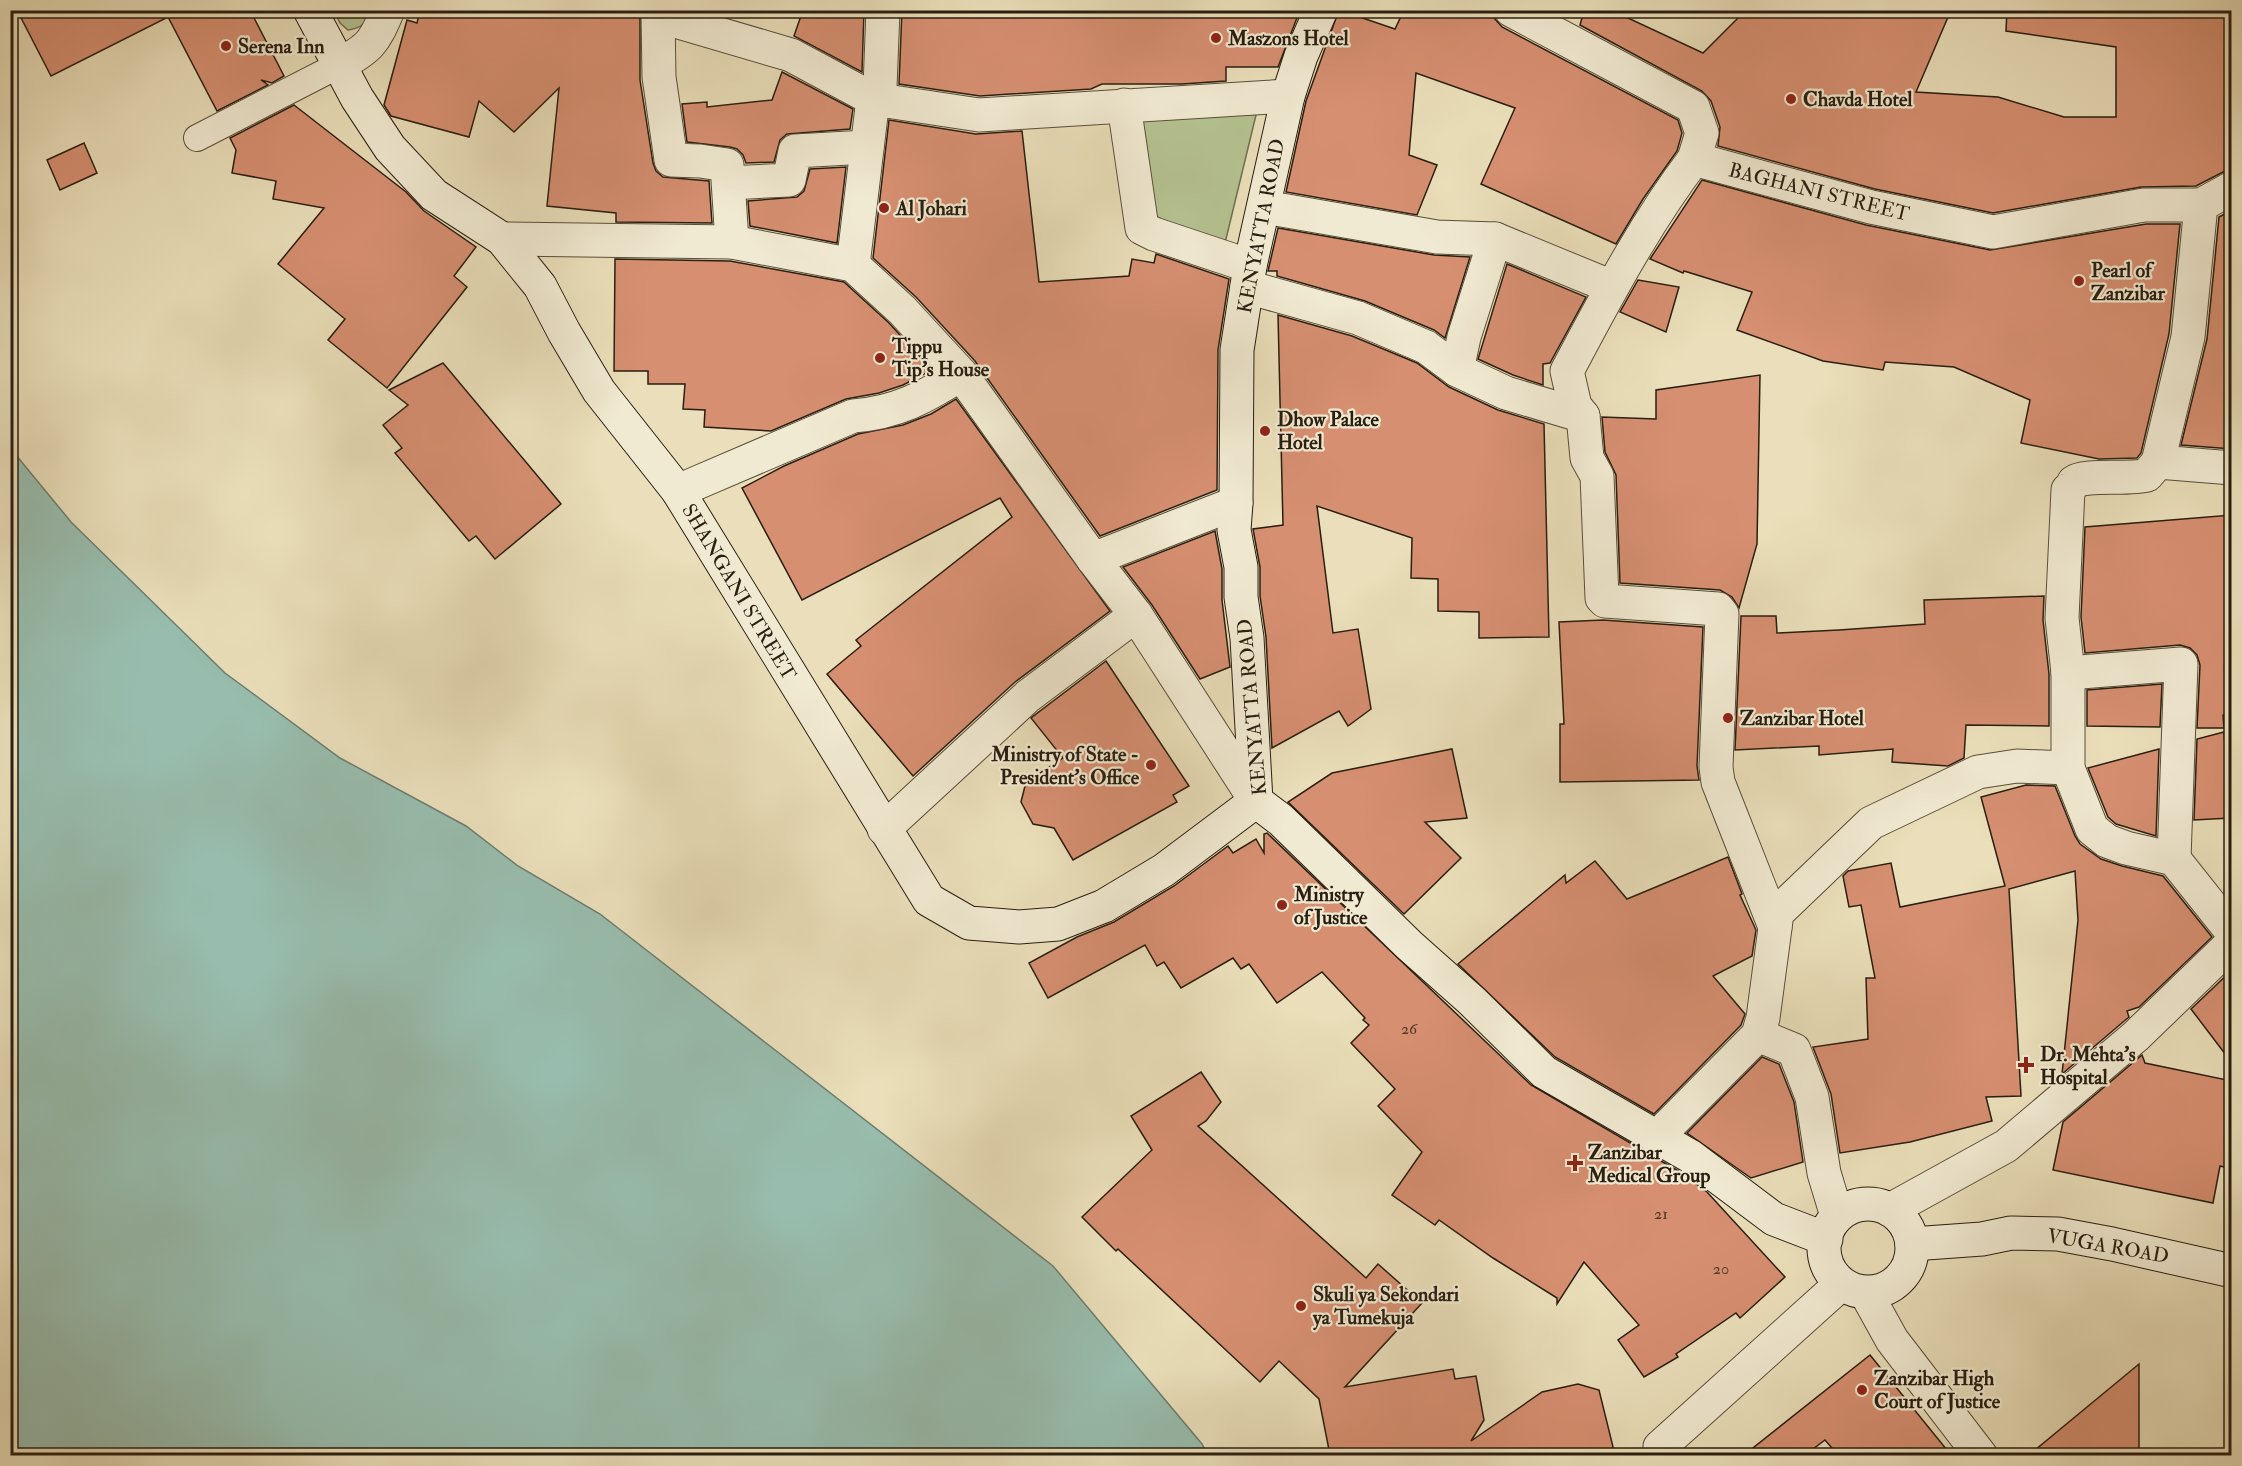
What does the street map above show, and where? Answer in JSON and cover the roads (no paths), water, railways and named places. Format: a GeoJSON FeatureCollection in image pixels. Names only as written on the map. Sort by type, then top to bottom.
{"type":"FeatureCollection","features":[{"type":"Feature","properties":{"kind":"street","name":"SHANGANI STREET"},"geometry":{"type":"LineString","coordinates":[[310,10],[357,98],[390,148],[434,195],[502,239],[540,286],[599,391],[678,491],[929,900],[969,923],[1019,927],[1058,924],[1104,906],[1164,870],[1256,801]]}},
{"type":"Feature","properties":{"kind":"street"},"geometry":{"type":"LineString","coordinates":[[339,65],[363,52],[376,39],[388,10]]}},
{"type":"Feature","properties":{"kind":"street"},"geometry":{"type":"LineString","coordinates":[[853,265],[873,99],[880,87],[883,10]]}},
{"type":"Feature","properties":{"kind":"street","name":"KENYATTA ROAD"},"geometry":{"type":"LineString","coordinates":[[1321,10],[1301,56],[1288,96],[1249,277],[1237,350],[1234,530],[1241,567],[1241,597],[1247,638],[1256,801],[1281,820],[1544,1072],[1690,1156],[1774,1219],[1832,1228]]}},
{"type":"Feature","properties":{"kind":"street"},"geometry":{"type":"LineString","coordinates":[[732,242],[728,165],[670,160],[659,77],[656,13],[791,55],[873,99],[979,115],[1288,96]]}},
{"type":"Feature","properties":{"kind":"street"},"geometry":{"type":"LineString","coordinates":[[1524,14],[1694,107],[1702,133],[1694,159],[1664,199],[1612,287],[1567,371],[1575,406],[1583,416],[1587,458],[1597,476],[1602,598],[1605,601],[1718,609],[1722,614],[1716,767],[1718,782],[1775,927]]}},
{"type":"Feature","properties":{"kind":"street"},"geometry":{"type":"LineString","coordinates":[[1124,105],[1142,228],[1249,277],[1358,318],[1426,347],[1457,370],[1506,393],[1583,416]]}},
{"type":"Feature","properties":{"kind":"street"},"geometry":{"type":"LineString","coordinates":[[729,183],[789,180],[795,151],[867,147]]}},
{"type":"Feature","properties":{"kind":"street","name":"BAGHANI STREET"},"geometry":{"type":"LineString","coordinates":[[1694,159],[1871,207],[1993,232],[2144,205],[2201,205],[2232,188]]}},
{"type":"Feature","properties":{"kind":"street"},"geometry":{"type":"LineString","coordinates":[[2201,205],[2188,337],[2158,462],[2147,475],[2130,478],[2082,479],[2074,482],[2068,490],[2062,618],[2068,673],[2068,768],[2092,829],[2108,841],[2126,849],[2174,859],[2232,932]]}},
{"type":"Feature","properties":{"kind":"street"},"geometry":{"type":"LineString","coordinates":[[1264,207],[1437,237],[1495,239],[1612,287]]}},
{"type":"Feature","properties":{"kind":"street"},"geometry":{"type":"LineString","coordinates":[[502,239],[732,242],[853,265],[902,310],[961,374],[1093,559],[1136,615],[1256,801]]}},
{"type":"Feature","properties":{"kind":"street"},"geometry":{"type":"LineString","coordinates":[[1457,370],[1464,337],[1495,239]]}},
{"type":"Feature","properties":{"kind":"street"},"geometry":{"type":"LineString","coordinates":[[678,491],[853,416],[871,415],[890,410],[928,396],[961,374]]}},
{"type":"Feature","properties":{"kind":"street"},"geometry":{"type":"LineString","coordinates":[[2158,462],[2232,468]]}},
{"type":"Feature","properties":{"kind":"street"},"geometry":{"type":"LineString","coordinates":[[1093,559],[1236,503]]}},
{"type":"Feature","properties":{"kind":"street"},"geometry":{"type":"LineString","coordinates":[[884,829],[1028,696],[1136,615]]}},
{"type":"Feature","properties":{"kind":"street"},"geometry":{"type":"LineString","coordinates":[[2068,673],[2181,664],[2174,859]]}},
{"type":"Feature","properties":{"kind":"street"},"geometry":{"type":"LineString","coordinates":[[1657,1137],[1758,1035],[1763,1018],[1777,913],[1870,823],[1978,772],[2017,766],[2068,768]]}},
{"type":"Feature","properties":{"kind":"street"},"geometry":{"type":"LineString","coordinates":[[1890,1210],[2006,1146],[2136,1036],[2232,943]]}},
{"type":"Feature","properties":{"kind":"street"},"geometry":{"type":"LineString","coordinates":[[1758,1035],[1794,1050],[1812,1096],[1832,1228]]}},
{"type":"Feature","properties":{"kind":"street"},"geometry":{"type":"LineString","coordinates":[[1662,1455],[1660,1447],[1853,1288],[1878,1291],[1900,1278],[1908,1269],[1912,1244],[1901,1219],[1890,1210],[1877,1205],[1863,1204],[1849,1208],[1832,1228],[1824,1253],[1826,1265],[1853,1288],[1980,1455]]}},
{"type":"Feature","properties":{"kind":"street","name":"VUGA ROAD"},"geometry":{"type":"LineString","coordinates":[[1912,1244],[1982,1239],[2011,1233],[2058,1234],[2232,1271]]}},
{"type":"Feature","properties":{"kind":"lane"},"geometry":{"type":"LineString","coordinates":[[197,138],[339,65]]}},
{"type":"Feature","properties":{"kind":"place","name":"Maszons Hotel"},"geometry":{"type":"Point","coordinates":[1216,38]}},
{"type":"Feature","properties":{"kind":"place","name":"Serena Inn"},"geometry":{"type":"Point","coordinates":[226,46]}},
{"type":"Feature","properties":{"kind":"place","name":"Chavda Hotel"},"geometry":{"type":"Point","coordinates":[1791,99]}},
{"type":"Feature","properties":{"kind":"place","name":"Al Johari"},"geometry":{"type":"Point","coordinates":[884,208]}},
{"type":"Feature","properties":{"kind":"place","name":"Pearl of Zanzibar"},"geometry":{"type":"Point","coordinates":[2079,281]}},
{"type":"Feature","properties":{"kind":"place","name":"Tippu Tip's House"},"geometry":{"type":"Point","coordinates":[880,358]}},
{"type":"Feature","properties":{"kind":"place","name":"Dhow Palace Hotel"},"geometry":{"type":"Point","coordinates":[1265,431]}},
{"type":"Feature","properties":{"kind":"place","name":"Zanzibar Hotel"},"geometry":{"type":"Point","coordinates":[1728,718]}},
{"type":"Feature","properties":{"kind":"place","name":"Ministry of State - President's Office"},"geometry":{"type":"Point","coordinates":[1151,765]}},
{"type":"Feature","properties":{"kind":"place","name":"Ministry of Justice"},"geometry":{"type":"Point","coordinates":[1282,905]}},
{"type":"Feature","properties":{"kind":"place","name":"Dr. Mehta's Hospital"},"geometry":{"type":"Point","coordinates":[2026,1065]}},
{"type":"Feature","properties":{"kind":"place","name":"Zanzibar Medical Group"},"geometry":{"type":"Point","coordinates":[1575,1163]}},
{"type":"Feature","properties":{"kind":"place","name":"Skuli ya Sekondari ya Tumekuja"},"geometry":{"type":"Point","coordinates":[1301,1306]}},
{"type":"Feature","properties":{"kind":"place","name":"Zanzibar High Court of Justice"},"geometry":{"type":"Point","coordinates":[1862,1390]}}]}
